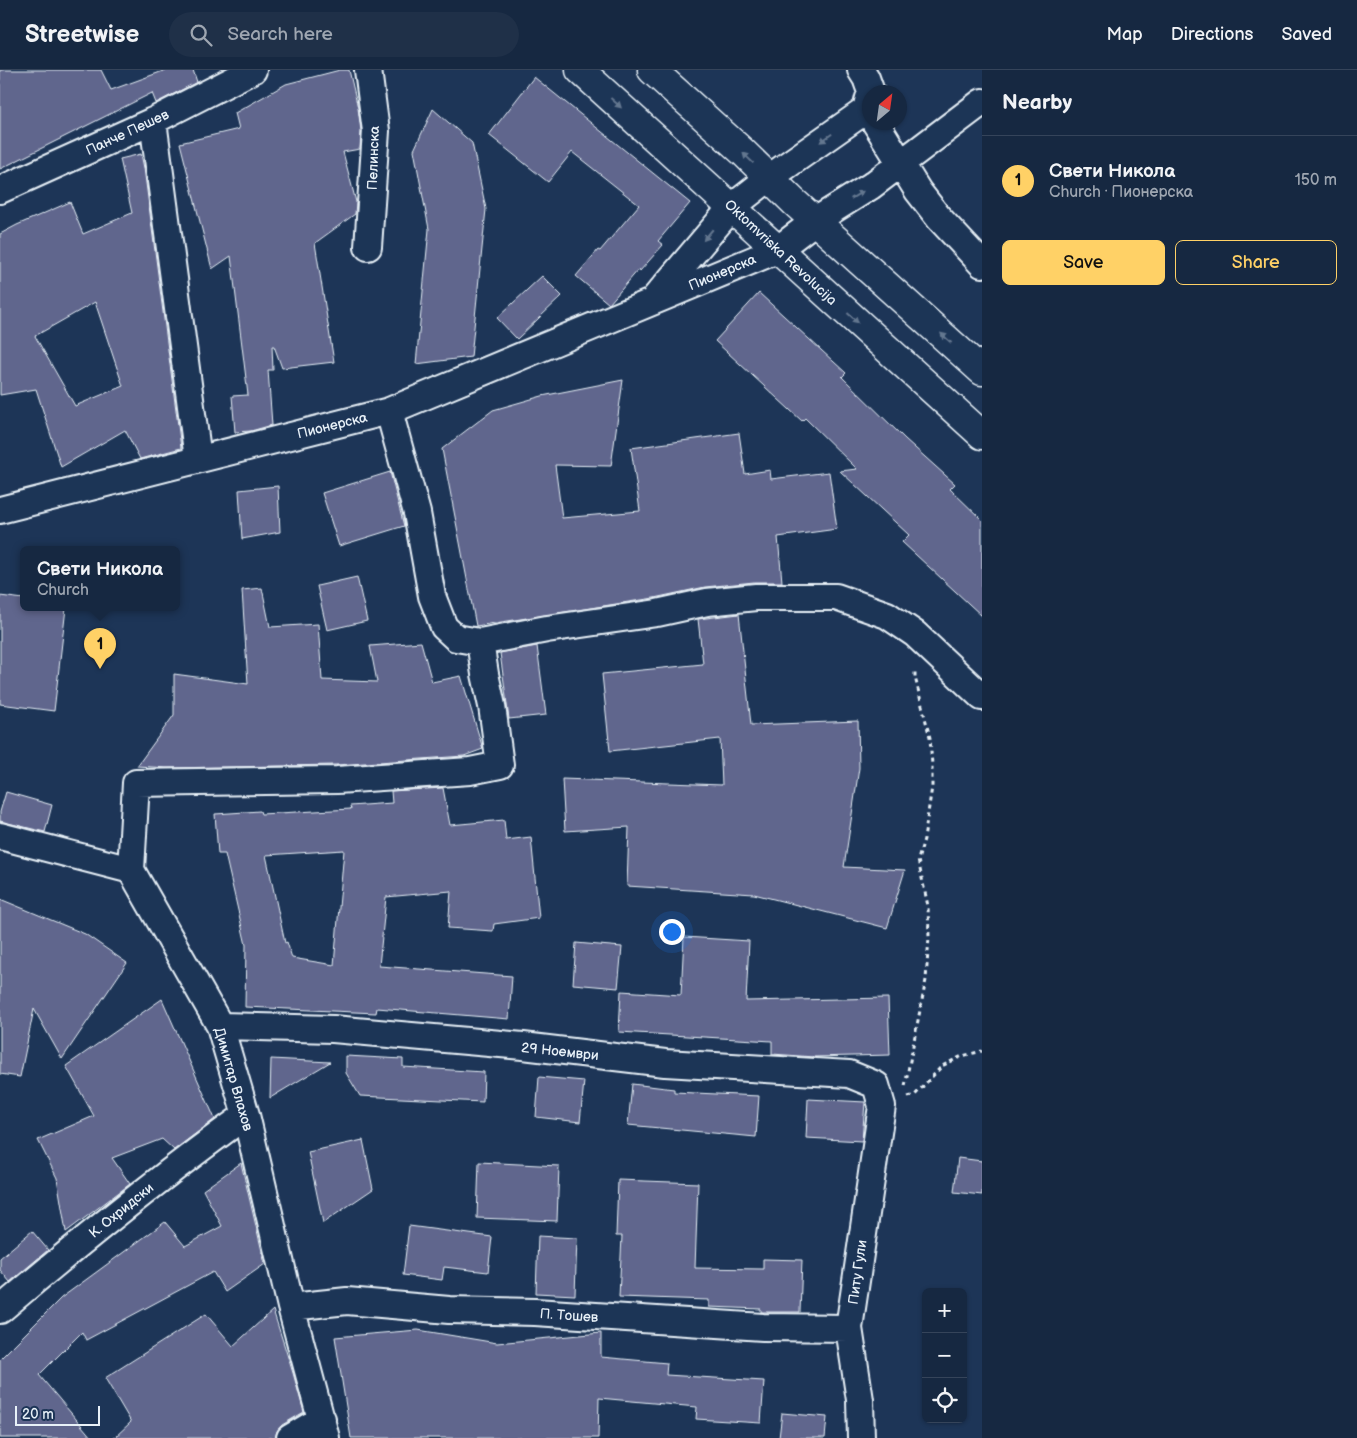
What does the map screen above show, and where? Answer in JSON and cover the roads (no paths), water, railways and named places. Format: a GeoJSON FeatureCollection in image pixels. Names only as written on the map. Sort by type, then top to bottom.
{"type":"FeatureCollection","features":[{"type":"Feature","properties":{"kind":"street","name":"Панче Пешев"},"geometry":{"type":"LineString","coordinates":[[0,190],[153,121],[253,70]]}},
{"type":"Feature","properties":{"kind":"street","name":"Пелинска"},"geometry":{"type":"LineString","coordinates":[[368,70],[376,131],[368,246]]}},
{"type":"Feature","properties":{"kind":"street","name":"Oktomvriska Revolucija"},"geometry":{"type":"LineString","coordinates":[[580,70],[982,435]]}},
{"type":"Feature","properties":{"kind":"street"},"geometry":{"type":"LineString","coordinates":[[652,70],[815,221],[982,371]]}},
{"type":"Feature","properties":{"kind":"street"},"geometry":{"type":"LineString","coordinates":[[861,70],[866,78],[867,85]]}},
{"type":"Feature","properties":{"kind":"street","name":"Пионерска"},"geometry":{"type":"LineString","coordinates":[[0,510],[389,411],[777,250],[815,221],[871,186],[982,102]]}},
{"type":"Feature","properties":{"kind":"street","name":"Пионерска"},"geometry":{"type":"LineString","coordinates":[[651,302],[732,207],[769,178],[862,114]]}},
{"type":"Feature","properties":{"kind":"street"},"geometry":{"type":"LineString","coordinates":[[153,121],[198,459]]}},
{"type":"Feature","properties":{"kind":"street"},"geometry":{"type":"LineString","coordinates":[[882,130],[918,191],[939,218],[982,264]]}},
{"type":"Feature","properties":{"kind":"street"},"geometry":{"type":"LineString","coordinates":[[389,411],[417,513],[432,596],[444,627],[456,638],[480,642],[548,628],[657,613],[707,602],[756,597],[836,597],[887,615],[915,634],[982,697]]}},
{"type":"Feature","properties":{"kind":"street"},"geometry":{"type":"LineString","coordinates":[[0,836],[131,870],[136,784],[337,780],[470,771],[500,764],[480,642]]}},
{"type":"Feature","properties":{"kind":"street","name":"Димитар Влахов"},"geometry":{"type":"LineString","coordinates":[[131,870],[220,1026],[246,1115],[291,1307],[324,1429]]}},
{"type":"Feature","properties":{"kind":"street","name":"29 Ноември"},"geometry":{"type":"LineString","coordinates":[[220,1026],[333,1029],[522,1046],[665,1063],[849,1074],[885,1097]]}},
{"type":"Feature","properties":{"kind":"street","name":"Питу Гули"},"geometry":{"type":"LineString","coordinates":[[861,1438],[860,1400],[849,1328],[885,1097]]}},
{"type":"Feature","properties":{"kind":"street","name":"К. Охридски"},"geometry":{"type":"LineString","coordinates":[[0,1310],[181,1162],[246,1115]]}},
{"type":"Feature","properties":{"kind":"street","name":"П. Тошев"},"geometry":{"type":"LineString","coordinates":[[291,1307],[347,1301],[449,1310],[535,1312],[763,1327],[849,1328]]}},
{"type":"Feature","properties":{"kind":"street"},"geometry":{"type":"LineString","coordinates":[[290,1438],[324,1429]]}},
{"type":"Feature","properties":{"kind":"place","name":"Свети Никола"},"geometry":{"type":"Point","coordinates":[100,669]}}]}
